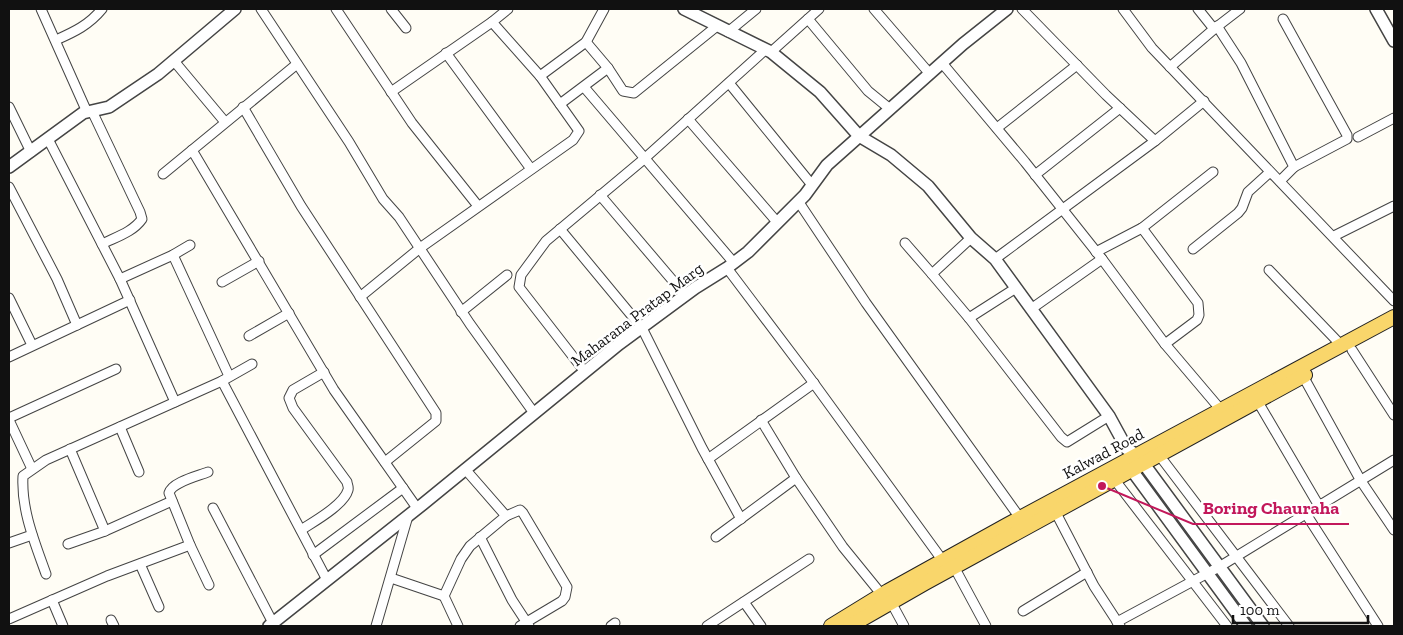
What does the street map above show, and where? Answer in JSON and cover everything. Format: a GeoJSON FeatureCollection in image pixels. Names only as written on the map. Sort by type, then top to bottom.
{"type":"FeatureCollection","features":[{"type":"Feature","properties":{"kind":"main road","name":"Kalwad Road"},"geometry":{"type":"LineString","coordinates":[[949,561],[1055,511],[1114,479],[1133,459],[1159,455],[1258,402],[1303,376],[1394,317]]}},
{"type":"Feature","properties":{"kind":"main road","name":"Kalwad Road"},"geometry":{"type":"LineString","coordinates":[[850,626],[887,599],[1020,518],[1133,459],[1221,410],[1346,347],[1394,327]]}},
{"type":"Feature","properties":{"kind":"main road","name":"Kalwad Road"},"geometry":{"type":"LineString","coordinates":[[831,626],[887,599]]}},
{"type":"Feature","properties":{"kind":"street"},"geometry":{"type":"LineString","coordinates":[[41,9],[142,219],[132,229],[102,244]]}},
{"type":"Feature","properties":{"kind":"street"},"geometry":{"type":"LineString","coordinates":[[56,40],[78,30],[94,19],[102,9]]}},
{"type":"Feature","properties":{"kind":"street"},"geometry":{"type":"LineString","coordinates":[[9,167],[89,111],[109,107],[158,74],[235,9]]}},
{"type":"Feature","properties":{"kind":"street"},"geometry":{"type":"LineString","coordinates":[[260,9],[350,142],[383,199],[399,218],[462,312],[534,413]]}},
{"type":"Feature","properties":{"kind":"street"},"geometry":{"type":"LineString","coordinates":[[392,9],[406,28]]}},
{"type":"Feature","properties":{"kind":"street"},"geometry":{"type":"LineString","coordinates":[[391,92],[508,9]]}},
{"type":"Feature","properties":{"kind":"street"},"geometry":{"type":"LineString","coordinates":[[540,76],[586,42],[604,9]]}},
{"type":"Feature","properties":{"kind":"street"},"geometry":{"type":"LineString","coordinates":[[686,9],[768,51],[820,92],[859,136],[891,155],[928,186],[971,238],[995,259],[1109,416],[1133,459],[1206,573],[1246,626]]}},
{"type":"Feature","properties":{"kind":"street"},"geometry":{"type":"LineString","coordinates":[[728,32],[756,9]]}},
{"type":"Feature","properties":{"kind":"street"},"geometry":{"type":"LineString","coordinates":[[585,372],[519,286],[521,275],[546,241],[729,83],[819,9]]}},
{"type":"Feature","properties":{"kind":"street","name":"Maharana Pratap Marg"},"geometry":{"type":"LineString","coordinates":[[271,625],[585,372],[685,295],[731,266],[748,252],[798,201],[828,165],[942,63],[1007,9]]}},
{"type":"Feature","properties":{"kind":"street"},"geometry":{"type":"LineString","coordinates":[[1022,9],[1154,141]]}},
{"type":"Feature","properties":{"kind":"street"},"geometry":{"type":"LineString","coordinates":[[1123,9],[1152,48],[1334,236],[1394,301]]}},
{"type":"Feature","properties":{"kind":"street"},"geometry":{"type":"LineString","coordinates":[[1198,9],[1215,27],[1242,63],[1294,167]]}},
{"type":"Feature","properties":{"kind":"street"},"geometry":{"type":"LineString","coordinates":[[1170,67],[1215,27],[1240,9]]}},
{"type":"Feature","properties":{"kind":"street"},"geometry":{"type":"LineString","coordinates":[[1376,9],[1394,41]]}},
{"type":"Feature","properties":{"kind":"street"},"geometry":{"type":"LineString","coordinates":[[341,10],[412,123],[478,206]]}},
{"type":"Feature","properties":{"kind":"street"},"geometry":{"type":"LineString","coordinates":[[878,10],[930,74]]}},
{"type":"Feature","properties":{"kind":"street"},"geometry":{"type":"LineString","coordinates":[[808,19],[868,91],[890,109]]}},
{"type":"Feature","properties":{"kind":"street"},"geometry":{"type":"LineString","coordinates":[[1280,181],[1294,167],[1346,139],[1347,134],[1283,19]]}},
{"type":"Feature","properties":{"kind":"street"},"geometry":{"type":"LineString","coordinates":[[360,297],[420,248],[573,140],[579,131],[540,76],[492,22]]}},
{"type":"Feature","properties":{"kind":"street"},"geometry":{"type":"LineString","coordinates":[[586,42],[608,68],[623,91],[634,93],[717,26]]}},
{"type":"Feature","properties":{"kind":"street"},"geometry":{"type":"LineString","coordinates":[[446,53],[531,169]]}},
{"type":"Feature","properties":{"kind":"street"},"geometry":{"type":"LineString","coordinates":[[174,61],[225,122]]}},
{"type":"Feature","properties":{"kind":"street"},"geometry":{"type":"LineString","coordinates":[[942,63],[1035,174],[1165,344],[1221,410]]}},
{"type":"Feature","properties":{"kind":"street"},"geometry":{"type":"LineString","coordinates":[[163,174],[298,64]]}},
{"type":"Feature","properties":{"kind":"street"},"geometry":{"type":"LineString","coordinates":[[997,128],[1077,65]]}},
{"type":"Feature","properties":{"kind":"street"},"geometry":{"type":"LineString","coordinates":[[560,104],[608,68]]}},
{"type":"Feature","properties":{"kind":"street"},"geometry":{"type":"LineString","coordinates":[[729,83],[812,185]]}},
{"type":"Feature","properties":{"kind":"street"},"geometry":{"type":"LineString","coordinates":[[584,87],[731,266],[814,383],[949,561],[986,626]]}},
{"type":"Feature","properties":{"kind":"street"},"geometry":{"type":"LineString","coordinates":[[995,259],[1063,210],[1204,101]]}},
{"type":"Feature","properties":{"kind":"street"},"geometry":{"type":"LineString","coordinates":[[9,107],[31,152]]}},
{"type":"Feature","properties":{"kind":"street"},"geometry":{"type":"LineString","coordinates":[[244,107],[301,206],[436,413],[436,421],[385,462]]}},
{"type":"Feature","properties":{"kind":"street"},"geometry":{"type":"LineString","coordinates":[[1035,174],[1120,108]]}},
{"type":"Feature","properties":{"kind":"street"},"geometry":{"type":"LineString","coordinates":[[1358,137],[1394,118]]}},
{"type":"Feature","properties":{"kind":"street"},"geometry":{"type":"LineString","coordinates":[[688,119],[777,222]]}},
{"type":"Feature","properties":{"kind":"street"},"geometry":{"type":"LineString","coordinates":[[48,139],[120,279],[175,402]]}},
{"type":"Feature","properties":{"kind":"street"},"geometry":{"type":"LineString","coordinates":[[192,150],[334,390],[403,488],[413,512],[390,578],[376,626]]}},
{"type":"Feature","properties":{"kind":"street"},"geometry":{"type":"LineString","coordinates":[[1031,309],[1099,256],[1142,228],[1213,172]]}},
{"type":"Feature","properties":{"kind":"street"},"geometry":{"type":"LineString","coordinates":[[1193,249],[1238,213],[1248,192],[1270,172]]}},
{"type":"Feature","properties":{"kind":"street"},"geometry":{"type":"LineString","coordinates":[[9,187],[57,279],[77,325]]}},
{"type":"Feature","properties":{"kind":"street"},"geometry":{"type":"LineString","coordinates":[[600,195],[685,295]]}},
{"type":"Feature","properties":{"kind":"street"},"geometry":{"type":"LineString","coordinates":[[798,201],[866,304],[1020,518]]}},
{"type":"Feature","properties":{"kind":"street"},"geometry":{"type":"LineString","coordinates":[[1334,236],[1394,206]]}},
{"type":"Feature","properties":{"kind":"street"},"geometry":{"type":"LineString","coordinates":[[1142,228],[1198,302],[1199,310],[1196,320],[1165,344]]}},
{"type":"Feature","properties":{"kind":"street"},"geometry":{"type":"LineString","coordinates":[[560,229],[642,328],[708,459],[741,519]]}},
{"type":"Feature","properties":{"kind":"street"},"geometry":{"type":"LineString","coordinates":[[932,274],[971,238]]}},
{"type":"Feature","properties":{"kind":"street"},"geometry":{"type":"LineString","coordinates":[[905,243],[969,318],[1061,438],[1066,442],[1109,416]]}},
{"type":"Feature","properties":{"kind":"street"},"geometry":{"type":"LineString","coordinates":[[120,279],[173,255],[190,245]]}},
{"type":"Feature","properties":{"kind":"street"},"geometry":{"type":"LineString","coordinates":[[173,255],[225,378],[313,556],[327,580]]}},
{"type":"Feature","properties":{"kind":"street"},"geometry":{"type":"LineString","coordinates":[[222,282],[258,261]]}},
{"type":"Feature","properties":{"kind":"street"},"geometry":{"type":"LineString","coordinates":[[1269,270],[1346,347],[1394,415]]}},
{"type":"Feature","properties":{"kind":"street"},"geometry":{"type":"LineString","coordinates":[[462,312],[507,275]]}},
{"type":"Feature","properties":{"kind":"street"},"geometry":{"type":"LineString","coordinates":[[969,318],[1016,288]]}},
{"type":"Feature","properties":{"kind":"street"},"geometry":{"type":"LineString","coordinates":[[9,298],[32,345]]}},
{"type":"Feature","properties":{"kind":"street"},"geometry":{"type":"LineString","coordinates":[[9,357],[130,300]]}},
{"type":"Feature","properties":{"kind":"street"},"geometry":{"type":"LineString","coordinates":[[249,336],[289,312]]}},
{"type":"Feature","properties":{"kind":"street"},"geometry":{"type":"LineString","coordinates":[[46,574],[32,535],[22,492],[23,476],[32,469],[70,449],[175,402],[252,364]]}},
{"type":"Feature","properties":{"kind":"street"},"geometry":{"type":"LineString","coordinates":[[32,469],[9,419],[116,369]]}},
{"type":"Feature","properties":{"kind":"street"},"geometry":{"type":"LineString","coordinates":[[300,530],[342,500],[348,490],[347,482],[293,408],[288,398],[293,390],[324,372]]}},
{"type":"Feature","properties":{"kind":"street"},"geometry":{"type":"LineString","coordinates":[[1303,376],[1360,481],[1394,530]]}},
{"type":"Feature","properties":{"kind":"street"},"geometry":{"type":"LineString","coordinates":[[708,459],[814,383]]}},
{"type":"Feature","properties":{"kind":"street"},"geometry":{"type":"LineString","coordinates":[[1258,402],[1319,506]]}},
{"type":"Feature","properties":{"kind":"street"},"geometry":{"type":"LineString","coordinates":[[761,420],[796,478],[843,547],[887,599],[904,626]]}},
{"type":"Feature","properties":{"kind":"street"},"geometry":{"type":"LineString","coordinates":[[120,427],[139,472]]}},
{"type":"Feature","properties":{"kind":"street"},"geometry":{"type":"LineString","coordinates":[[70,449],[105,531]]}},
{"type":"Feature","properties":{"kind":"street"},"geometry":{"type":"LineString","coordinates":[[1159,455],[1289,626]]}},
{"type":"Feature","properties":{"kind":"street"},"geometry":{"type":"LineString","coordinates":[[1133,459],[1219,567],[1263,626]]}},
{"type":"Feature","properties":{"kind":"street"},"geometry":{"type":"LineString","coordinates":[[1055,511],[1087,572],[1119,624],[1219,567],[1394,460]]}},
{"type":"Feature","properties":{"kind":"street"},"geometry":{"type":"LineString","coordinates":[[465,469],[506,516]]}},
{"type":"Feature","properties":{"kind":"street"},"geometry":{"type":"LineString","coordinates":[[208,472],[175,485],[170,489],[169,493],[209,585]]}},
{"type":"Feature","properties":{"kind":"street"},"geometry":{"type":"LineString","coordinates":[[716,537],[796,478]]}},
{"type":"Feature","properties":{"kind":"street"},"geometry":{"type":"LineString","coordinates":[[1114,479],[1226,626]]}},
{"type":"Feature","properties":{"kind":"street"},"geometry":{"type":"LineString","coordinates":[[313,556],[403,488]]}},
{"type":"Feature","properties":{"kind":"street"},"geometry":{"type":"LineString","coordinates":[[68,544],[105,531],[172,500]]}},
{"type":"Feature","properties":{"kind":"street"},"geometry":{"type":"LineString","coordinates":[[213,508],[271,625]]}},
{"type":"Feature","properties":{"kind":"street"},"geometry":{"type":"LineString","coordinates":[[444,596],[461,559],[470,546],[480,537],[506,516],[520,510],[567,587],[562,602],[525,625],[480,537]]}},
{"type":"Feature","properties":{"kind":"street"},"geometry":{"type":"LineString","coordinates":[[1306,514],[1378,626]]}},
{"type":"Feature","properties":{"kind":"street"},"geometry":{"type":"LineString","coordinates":[[9,543],[32,535]]}},
{"type":"Feature","properties":{"kind":"street"},"geometry":{"type":"LineString","coordinates":[[9,618],[190,545]]}},
{"type":"Feature","properties":{"kind":"street"},"geometry":{"type":"LineString","coordinates":[[707,626],[809,559]]}},
{"type":"Feature","properties":{"kind":"street"},"geometry":{"type":"LineString","coordinates":[[140,564],[159,607]]}},
{"type":"Feature","properties":{"kind":"street"},"geometry":{"type":"LineString","coordinates":[[1023,611],[1087,572]]}},
{"type":"Feature","properties":{"kind":"street"},"geometry":{"type":"LineString","coordinates":[[390,578],[444,596],[458,626]]}},
{"type":"Feature","properties":{"kind":"street"},"geometry":{"type":"LineString","coordinates":[[52,600],[64,626]]}},
{"type":"Feature","properties":{"kind":"street"},"geometry":{"type":"LineString","coordinates":[[744,602],[761,626]]}},
{"type":"Feature","properties":{"kind":"place","name":"Boring Chauraha"},"geometry":{"type":"Point","coordinates":[1102,486]}}]}
